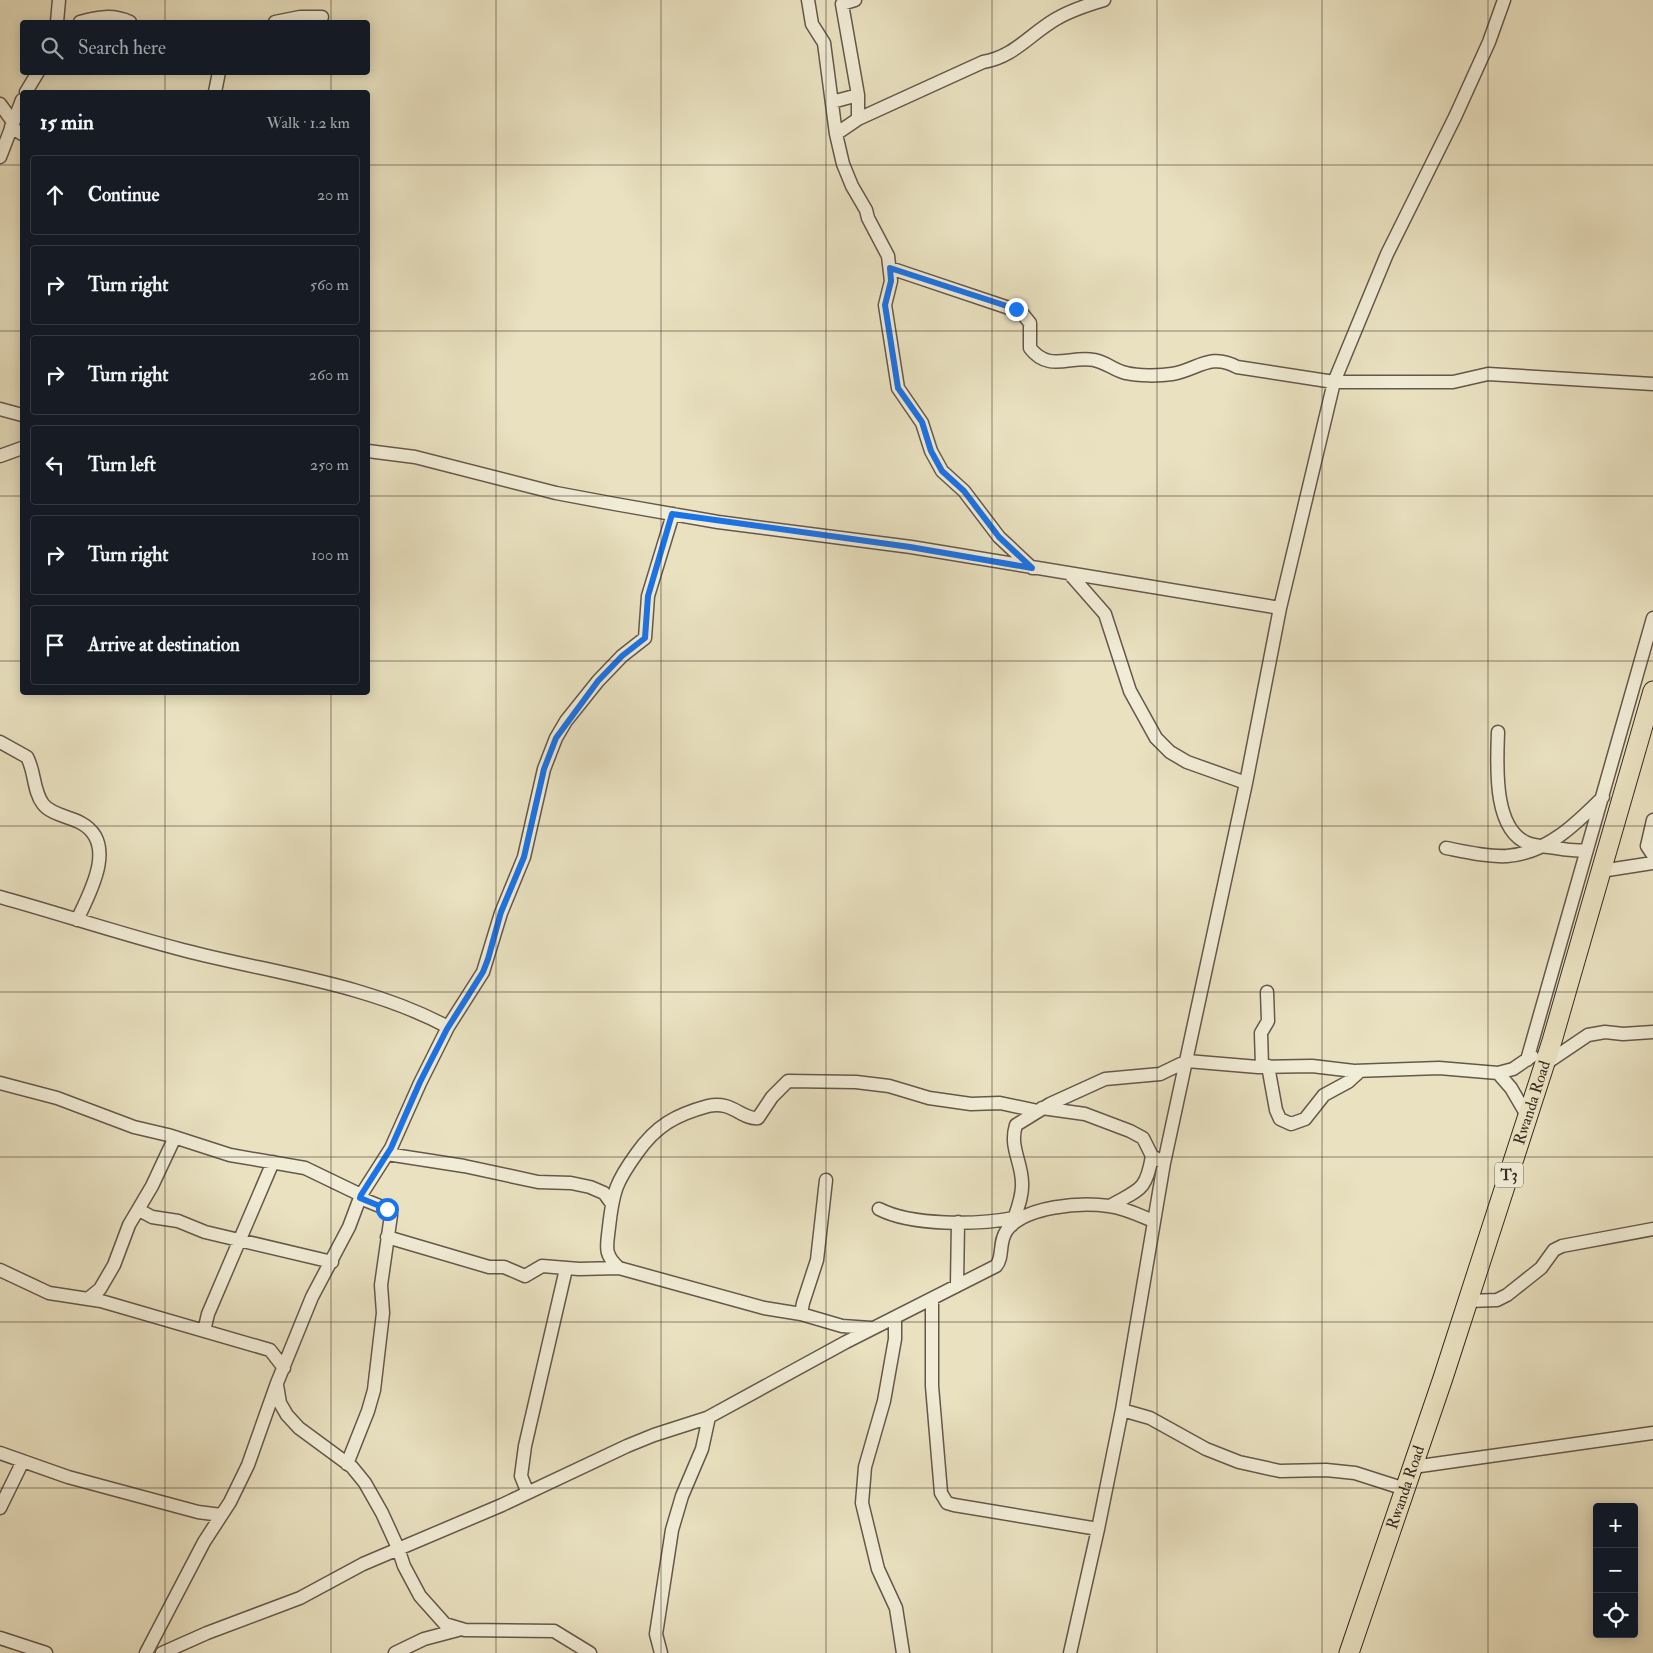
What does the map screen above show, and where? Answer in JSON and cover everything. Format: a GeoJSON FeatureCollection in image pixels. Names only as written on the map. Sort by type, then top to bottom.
{"type":"FeatureCollection","features":[{"type":"Feature","properties":{"kind":"highway","name":"Rwanda Road"},"geometry":{"type":"LineString","coordinates":[[1349,1653],[1413,1467],[1528,1117],[1536,1062],[1552,1041],[1653,691]]}},
{"type":"Feature","properties":{"kind":"street"},"geometry":{"type":"LineString","coordinates":[[57,20],[59,0]]}},
{"type":"Feature","properties":{"kind":"street"},"geometry":{"type":"LineString","coordinates":[[808,0],[812,24],[824,43],[836,134],[850,182],[887,250],[891,281],[885,305],[898,388],[922,422],[931,451],[942,471],[964,491],[999,537],[1032,568]]}},
{"type":"Feature","properties":{"kind":"street"},"geometry":{"type":"LineString","coordinates":[[855,0],[842,4],[858,95],[858,119]]}},
{"type":"Feature","properties":{"kind":"street"},"geometry":{"type":"LineString","coordinates":[[836,134],[858,119],[982,62],[992,60],[1018,49],[1054,20],[1074,9],[1104,0]]}},
{"type":"Feature","properties":{"kind":"street"},"geometry":{"type":"LineString","coordinates":[[1070,1653],[1122,1410],[1153,1221],[1158,1160],[1187,1061],[1246,783],[1280,608],[1334,382],[1388,254],[1489,42],[1504,0]]}},
{"type":"Feature","properties":{"kind":"street"},"geometry":{"type":"LineString","coordinates":[[86,20],[111,16],[124,20]]}},
{"type":"Feature","properties":{"kind":"street"},"geometry":{"type":"LineString","coordinates":[[285,20],[300,17],[322,17]]}},
{"type":"Feature","properties":{"kind":"street"},"geometry":{"type":"LineString","coordinates":[[27,90],[36,75]]}},
{"type":"Feature","properties":{"kind":"street"},"geometry":{"type":"LineString","coordinates":[[215,90],[218,75]]}},
{"type":"Feature","properties":{"kind":"street"},"geometry":{"type":"LineString","coordinates":[[832,102],[858,95]]}},
{"type":"Feature","properties":{"kind":"street"},"geometry":{"type":"LineString","coordinates":[[0,104],[12,125],[20,132]]}},
{"type":"Feature","properties":{"kind":"street"},"geometry":{"type":"LineString","coordinates":[[0,157],[20,105]]}},
{"type":"Feature","properties":{"kind":"street"},"geometry":{"type":"LineString","coordinates":[[890,268],[1021,312],[1030,323],[1030,348],[1040,357],[1060,363],[1094,360],[1127,374],[1173,374],[1209,361],[1228,362],[1237,368],[1334,382],[1453,382],[1488,374],[1653,384]]}},
{"type":"Feature","properties":{"kind":"street"},"geometry":{"type":"LineString","coordinates":[[0,409],[20,414]]}},
{"type":"Feature","properties":{"kind":"street"},"geometry":{"type":"LineString","coordinates":[[0,456],[20,449]]}},
{"type":"Feature","properties":{"kind":"street"},"geometry":{"type":"LineString","coordinates":[[370,451],[414,457],[556,493],[672,514],[910,547],[1280,608]]}},
{"type":"Feature","properties":{"kind":"street"},"geometry":{"type":"LineString","coordinates":[[146,1653],[192,1563],[221,1516],[248,1465],[277,1383],[312,1298],[332,1262],[361,1197],[387,1154],[448,1027],[483,972],[501,912],[524,857],[542,777],[556,738],[566,721],[603,676],[622,656],[645,638],[648,596],[672,514]]}},
{"type":"Feature","properties":{"kind":"street"},"geometry":{"type":"LineString","coordinates":[[1070,573],[1105,614],[1130,691],[1156,738],[1170,752],[1187,762],[1246,783]]}},
{"type":"Feature","properties":{"kind":"street"},"geometry":{"type":"LineString","coordinates":[[1536,1062],[1568,912],[1603,797],[1653,618]]}},
{"type":"Feature","properties":{"kind":"street"},"geometry":{"type":"LineString","coordinates":[[1498,732],[1498,794],[1504,816],[1515,833],[1528,844],[1574,852],[1587,850]]}},
{"type":"Feature","properties":{"kind":"street"},"geometry":{"type":"LineString","coordinates":[[0,742],[27,757],[38,793],[45,806],[88,828],[98,845],[100,857],[97,874],[77,920]]}},
{"type":"Feature","properties":{"kind":"street"},"geometry":{"type":"LineString","coordinates":[[1446,848],[1485,855],[1507,856],[1527,852],[1542,846],[1578,822],[1603,797]]}},
{"type":"Feature","properties":{"kind":"street"},"geometry":{"type":"LineString","coordinates":[[1653,820],[1647,846],[1653,855]]}},
{"type":"Feature","properties":{"kind":"street"},"geometry":{"type":"LineString","coordinates":[[1601,871],[1653,863]]}},
{"type":"Feature","properties":{"kind":"street"},"geometry":{"type":"LineString","coordinates":[[0,897],[183,950],[304,977],[376,997],[420,1012],[448,1027]]}},
{"type":"Feature","properties":{"kind":"street"},"geometry":{"type":"LineString","coordinates":[[1267,992],[1268,1021],[1261,1033],[1265,1066],[1280,1119],[1291,1124],[1305,1120],[1324,1095],[1348,1082],[1359,1072]]}},
{"type":"Feature","properties":{"kind":"street"},"geometry":{"type":"LineString","coordinates":[[162,1653],[207,1633],[300,1598],[363,1564],[502,1505],[527,1491],[654,1435],[709,1417],[817,1358],[996,1266],[1000,1259],[1001,1242],[1013,1222],[1022,1191],[1022,1182],[1013,1145],[1013,1134],[1016,1125],[1040,1110],[1105,1079],[1160,1074],[1187,1061],[1265,1066],[1312,1066],[1359,1072],[1440,1068],[1498,1074],[1536,1062],[1588,1034],[1653,1032]]}},
{"type":"Feature","properties":{"kind":"street"},"geometry":{"type":"LineString","coordinates":[[1498,1074],[1511,1088],[1528,1117]]}},
{"type":"Feature","properties":{"kind":"street"},"geometry":{"type":"LineString","coordinates":[[618,1268],[607,1255],[612,1204],[620,1175],[646,1139],[658,1127],[672,1119],[715,1105],[735,1108],[750,1118],[758,1118],[772,1097],[788,1081],[856,1082],[889,1086],[929,1098],[971,1104],[1000,1103],[1040,1110],[1085,1114],[1143,1138],[1158,1160]]}},
{"type":"Feature","properties":{"kind":"street"},"geometry":{"type":"LineString","coordinates":[[0,1083],[57,1098],[134,1127],[175,1137],[230,1155],[305,1168],[382,1206],[389,1212],[390,1219],[381,1285],[382,1326],[374,1390],[363,1425],[347,1464]]}},
{"type":"Feature","properties":{"kind":"street"},"geometry":{"type":"LineString","coordinates":[[89,1298],[100,1289],[114,1265],[129,1224],[139,1210],[175,1137]]}},
{"type":"Feature","properties":{"kind":"street"},"geometry":{"type":"LineString","coordinates":[[387,1154],[464,1166],[538,1182],[571,1183],[590,1187],[604,1193],[612,1204]]}},
{"type":"Feature","properties":{"kind":"street"},"geometry":{"type":"LineString","coordinates":[[1110,1206],[1145,1183],[1158,1160]]}},
{"type":"Feature","properties":{"kind":"street"},"geometry":{"type":"LineString","coordinates":[[204,1331],[208,1314],[273,1162]]}},
{"type":"Feature","properties":{"kind":"street"},"geometry":{"type":"LineString","coordinates":[[802,1314],[803,1303],[817,1260],[826,1180]]}},
{"type":"Feature","properties":{"kind":"street"},"geometry":{"type":"LineString","coordinates":[[879,1209],[904,1220],[1013,1222],[1034,1213],[1062,1207],[1110,1206],[1134,1212],[1153,1221]]}},
{"type":"Feature","properties":{"kind":"street"},"geometry":{"type":"LineString","coordinates":[[139,1210],[148,1216],[178,1221],[195,1229],[239,1241],[332,1262]]}},
{"type":"Feature","properties":{"kind":"street"},"geometry":{"type":"LineString","coordinates":[[957,1285],[958,1222]]}},
{"type":"Feature","properties":{"kind":"street"},"geometry":{"type":"LineString","coordinates":[[1468,1301],[1497,1300],[1507,1295],[1541,1268],[1554,1250],[1562,1246],[1653,1229]]}},
{"type":"Feature","properties":{"kind":"street"},"geometry":{"type":"LineString","coordinates":[[387,1237],[489,1266],[504,1267],[525,1276],[540,1267],[566,1269],[618,1268],[764,1308],[802,1314],[842,1326],[876,1328]]}},
{"type":"Feature","properties":{"kind":"street"},"geometry":{"type":"LineString","coordinates":[[527,1491],[521,1476],[525,1446],[566,1269]]}},
{"type":"Feature","properties":{"kind":"street"},"geometry":{"type":"LineString","coordinates":[[0,1270],[49,1293],[89,1298],[270,1350],[293,1346]]}},
{"type":"Feature","properties":{"kind":"street"},"geometry":{"type":"LineString","coordinates":[[932,1299],[932,1386],[943,1499],[954,1505],[1098,1529]]}},
{"type":"Feature","properties":{"kind":"street"},"geometry":{"type":"LineString","coordinates":[[896,1319],[884,1401],[865,1466],[862,1503],[878,1569],[896,1608],[903,1653]]}},
{"type":"Feature","properties":{"kind":"street"},"geometry":{"type":"LineString","coordinates":[[270,1350],[284,1368]]}},
{"type":"Feature","properties":{"kind":"street"},"geometry":{"type":"LineString","coordinates":[[277,1383],[280,1403],[287,1415],[299,1428],[347,1464],[365,1483],[420,1596],[445,1624],[462,1629],[554,1631],[590,1653]]}},
{"type":"Feature","properties":{"kind":"street"},"geometry":{"type":"LineString","coordinates":[[1122,1410],[1162,1424],[1206,1450],[1239,1462],[1280,1471],[1326,1470],[1355,1473],[1405,1489]]}},
{"type":"Feature","properties":{"kind":"street"},"geometry":{"type":"LineString","coordinates":[[660,1653],[656,1634],[672,1530],[682,1496],[702,1449],[709,1417]]}},
{"type":"Feature","properties":{"kind":"street"},"geometry":{"type":"LineString","coordinates":[[1413,1467],[1653,1433]]}},
{"type":"Feature","properties":{"kind":"street"},"geometry":{"type":"LineString","coordinates":[[0,1453],[46,1471],[198,1512],[221,1516]]}},
{"type":"Feature","properties":{"kind":"street"},"geometry":{"type":"LineString","coordinates":[[0,1508],[23,1462]]}},
{"type":"Feature","properties":{"kind":"street"},"geometry":{"type":"LineString","coordinates":[[396,1653],[424,1639],[462,1629]]}},
{"type":"Feature","properties":{"kind":"street"},"geometry":{"type":"LineString","coordinates":[[0,1638],[46,1653]]}},
{"type":"Feature","properties":{"kind":"route"},"geometry":{"type":"LineString","coordinates":[[387,1209],[360,1198],[361,1195],[391,1148],[402,1120],[447,1029],[483,972],[501,912],[524,857],[538,791],[556,738],[566,721],[612,665],[645,638],[648,596],[672,514],[781,531],[910,547],[1032,568],[999,537],[964,491],[939,467],[931,451],[922,422],[898,388],[885,310],[891,281],[890,268],[1016,309]]}}]}
